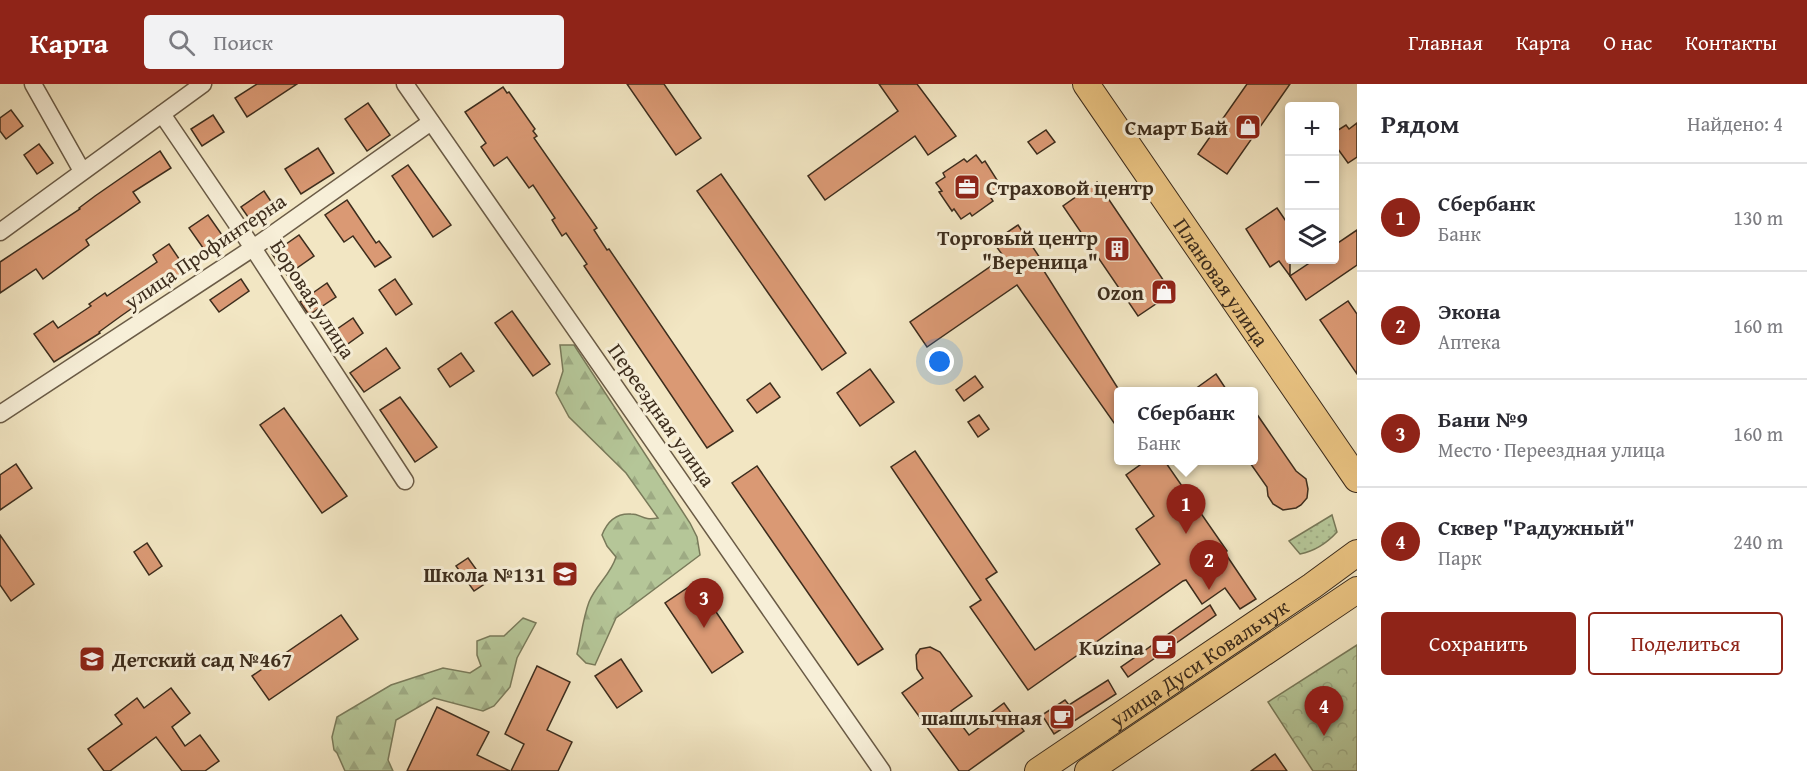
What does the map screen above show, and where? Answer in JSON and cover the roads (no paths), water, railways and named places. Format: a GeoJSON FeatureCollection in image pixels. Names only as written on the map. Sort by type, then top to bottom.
{"type":"FeatureCollection","features":[{"type":"Feature","properties":{"kind":"main road","name":"Плановая улица"},"geometry":{"type":"LineString","coordinates":[[1086,84],[1357,479]]}},
{"type":"Feature","properties":{"kind":"main road","name":"улица Дуси Ковальчук"},"geometry":{"type":"LineString","coordinates":[[1038,771],[1312,586],[1357,553]]}},
{"type":"Feature","properties":{"kind":"main road","name":"улица Дуси Ковальчук"},"geometry":{"type":"LineString","coordinates":[[1088,771],[1357,590]]}},
{"type":"Feature","properties":{"kind":"street"},"geometry":{"type":"LineString","coordinates":[[33,84],[82,171]]}},
{"type":"Feature","properties":{"kind":"street"},"geometry":{"type":"LineString","coordinates":[[0,232],[203,84]]}},
{"type":"Feature","properties":{"kind":"street","name":"Переездная улица"},"geometry":{"type":"LineString","coordinates":[[405,84],[882,771]]}},
{"type":"Feature","properties":{"kind":"street","name":"Боровая улица"},"geometry":{"type":"LineString","coordinates":[[162,114],[253,248],[405,481]]}},
{"type":"Feature","properties":{"kind":"street","name":"улица Профинтерна"},"geometry":{"type":"LineString","coordinates":[[0,414],[253,248],[432,122]]}},
{"type":"Feature","properties":{"kind":"place","name":"Смарт Бай"},"geometry":{"type":"Point","coordinates":[1248,127]}},
{"type":"Feature","properties":{"kind":"place","name":"Страховой центр"},"geometry":{"type":"Point","coordinates":[967,187]}},
{"type":"Feature","properties":{"kind":"place","name":"Торговый центр \"Вереница\""},"geometry":{"type":"Point","coordinates":[1117,249]}},
{"type":"Feature","properties":{"kind":"place","name":"Ozon"},"geometry":{"type":"Point","coordinates":[1164,292]}},
{"type":"Feature","properties":{"kind":"place","name":"Сбербанк"},"geometry":{"type":"Point","coordinates":[1186,534]}},
{"type":"Feature","properties":{"kind":"place","name":"Школа №131"},"geometry":{"type":"Point","coordinates":[565,574]}},
{"type":"Feature","properties":{"kind":"place","name":"Экона"},"geometry":{"type":"Point","coordinates":[1209,590]}},
{"type":"Feature","properties":{"kind":"place","name":"Бани №9"},"geometry":{"type":"Point","coordinates":[704,628]}},
{"type":"Feature","properties":{"kind":"place","name":"Kuzina"},"geometry":{"type":"Point","coordinates":[1164,647]}},
{"type":"Feature","properties":{"kind":"place","name":"Детский сад №467"},"geometry":{"type":"Point","coordinates":[92,659]}},
{"type":"Feature","properties":{"kind":"place","name":"шашлычная"},"geometry":{"type":"Point","coordinates":[1062,717]}},
{"type":"Feature","properties":{"kind":"place","name":"Сквер \"Радужный\""},"geometry":{"type":"Point","coordinates":[1324,736]}}]}
